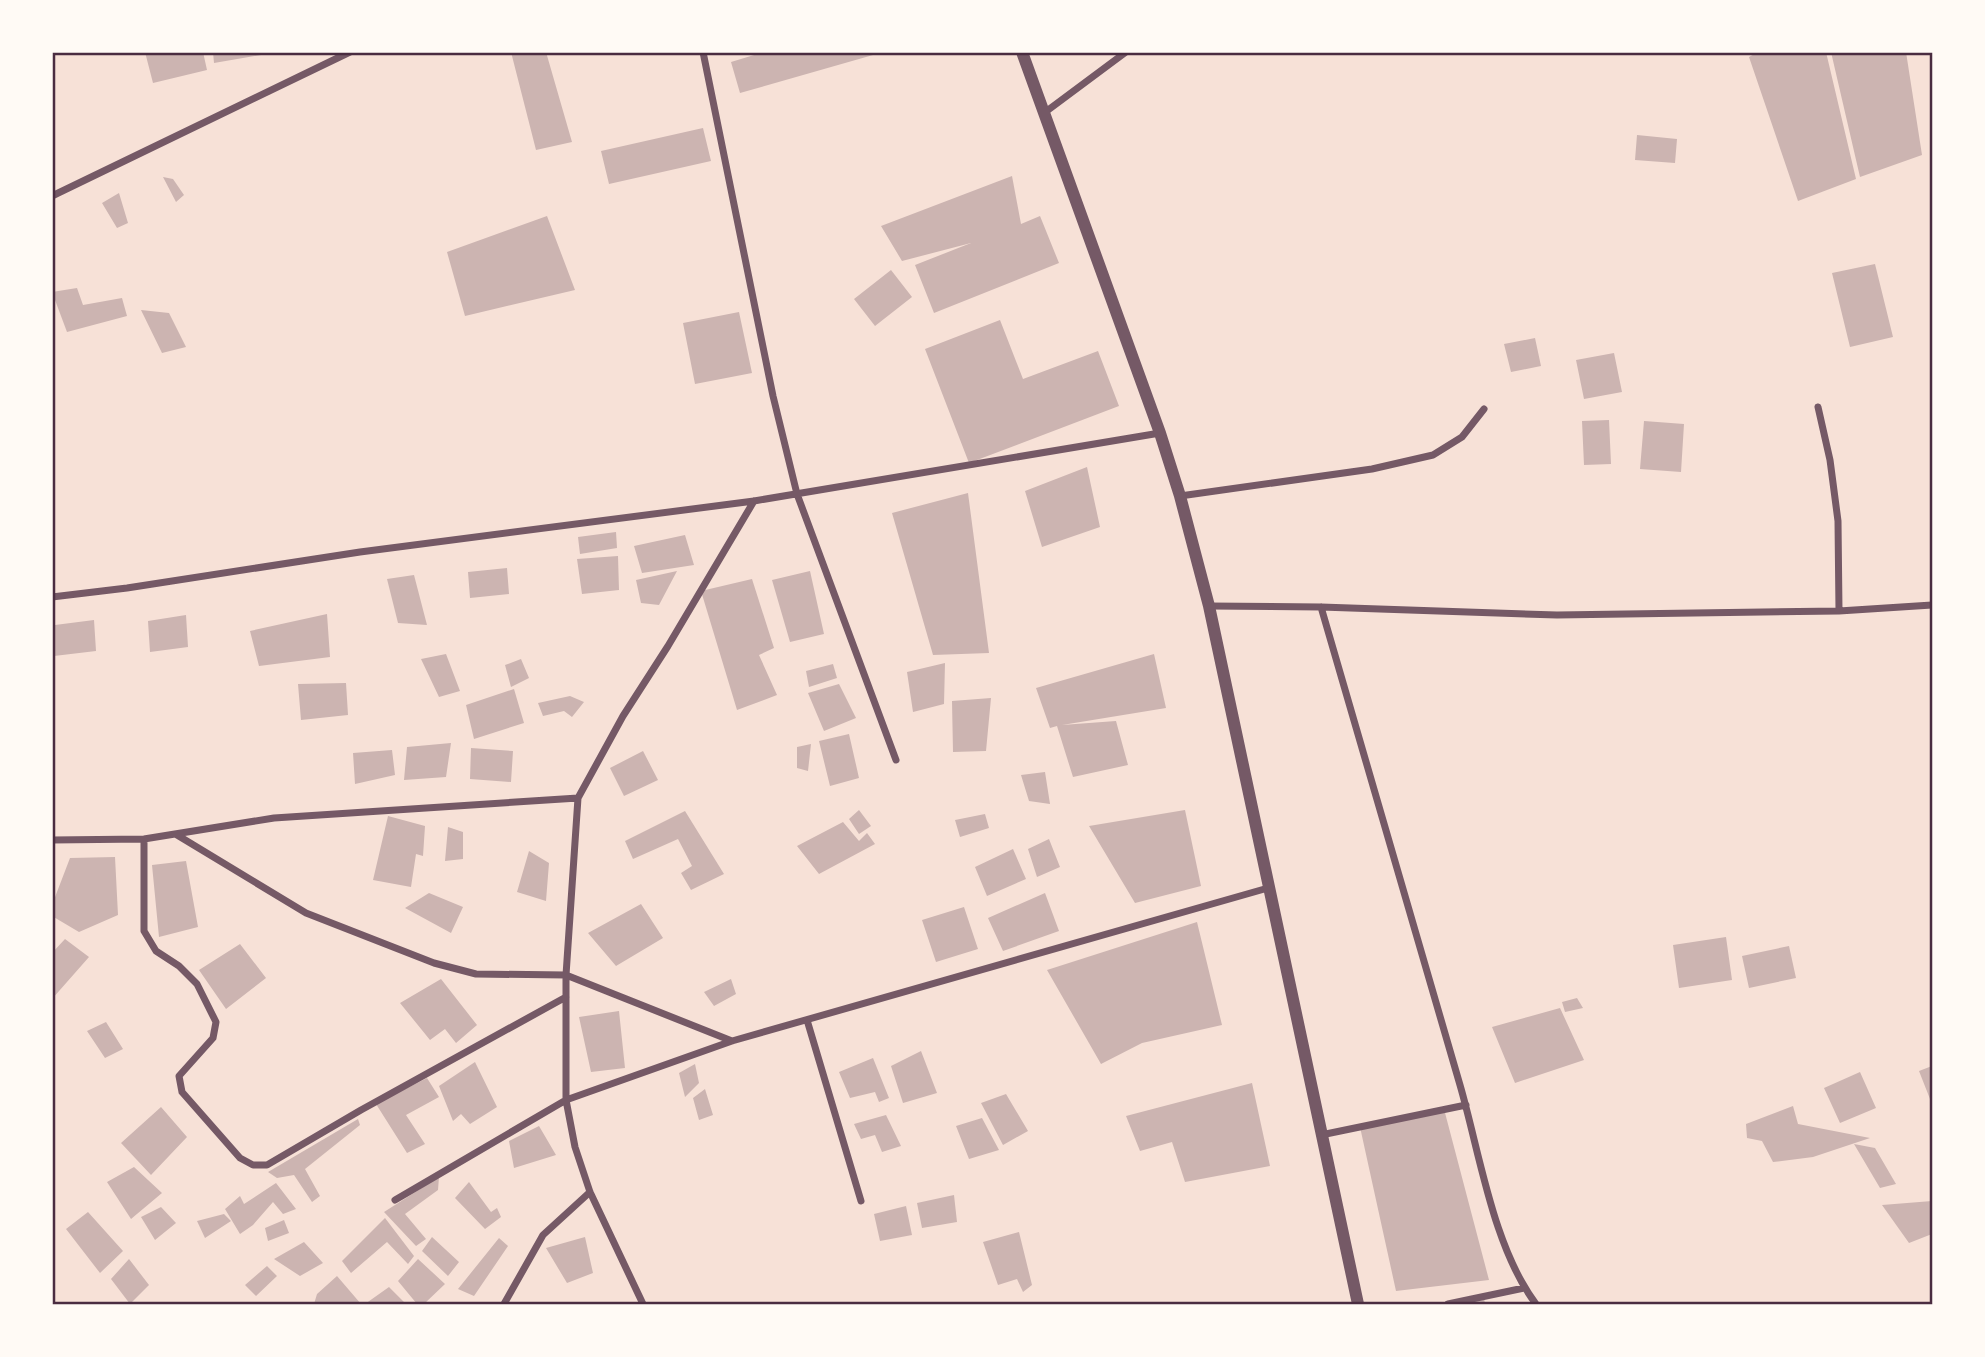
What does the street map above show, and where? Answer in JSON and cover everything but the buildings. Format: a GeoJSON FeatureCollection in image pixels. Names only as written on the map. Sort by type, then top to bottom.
{"type":"FeatureCollection","features":[{"type":"Feature","properties":{"kind":"street"},"geometry":{"type":"LineString","coordinates":[[52,196],[350,52]]}},
{"type":"Feature","properties":{"kind":"street"},"geometry":{"type":"LineString","coordinates":[[703,52],[773,396],[797,494],[896,760]]}},
{"type":"Feature","properties":{"kind":"street"},"geometry":{"type":"LineString","coordinates":[[1022,52],[1160,433],[1180,496],[1209,606],[1357,1304]]}},
{"type":"Feature","properties":{"kind":"street"},"geometry":{"type":"LineString","coordinates":[[1044,113],[1126,52]]}},
{"type":"Feature","properties":{"kind":"street"},"geometry":{"type":"LineString","coordinates":[[1818,407],[1830,460],[1838,521],[1839,611]]}},
{"type":"Feature","properties":{"kind":"street"},"geometry":{"type":"LineString","coordinates":[[1180,496],[1371,469],[1433,455],[1462,437],[1484,409]]}},
{"type":"Feature","properties":{"kind":"street"},"geometry":{"type":"LineString","coordinates":[[52,597],[360,552],[754,501],[1160,433]]}},
{"type":"Feature","properties":{"kind":"street"},"geometry":{"type":"LineString","coordinates":[[643,1304],[590,1192],[575,1147],[566,1100],[566,975],[578,797],[623,716],[754,501]]}},
{"type":"Feature","properties":{"kind":"street"},"geometry":{"type":"LineString","coordinates":[[1209,606],[1557,615],[1839,611],[1933,605]]}},
{"type":"Feature","properties":{"kind":"street"},"geometry":{"type":"LineString","coordinates":[[1321,607],[1466,1105],[1492,1206],[1524,1288],[1536,1304]]}},
{"type":"Feature","properties":{"kind":"street"},"geometry":{"type":"LineString","coordinates":[[52,840],[144,839],[274,818],[578,797]]}},
{"type":"Feature","properties":{"kind":"street"},"geometry":{"type":"LineString","coordinates":[[177,835],[306,913],[434,963],[476,974],[566,975],[732,1041]]}},
{"type":"Feature","properties":{"kind":"street"},"geometry":{"type":"LineString","coordinates":[[144,839],[144,931],[156,951],[179,966],[197,984],[216,1022],[213,1038],[179,1076],[182,1092],[240,1158],[253,1165],[267,1165],[566,997]]}},
{"type":"Feature","properties":{"kind":"street"},"geometry":{"type":"LineString","coordinates":[[395,1200],[566,1100],[732,1041],[1268,888]]}},
{"type":"Feature","properties":{"kind":"street"},"geometry":{"type":"LineString","coordinates":[[807,1020],[861,1201]]}},
{"type":"Feature","properties":{"kind":"street"},"geometry":{"type":"LineString","coordinates":[[1321,1135],[1466,1105]]}},
{"type":"Feature","properties":{"kind":"street"},"geometry":{"type":"LineString","coordinates":[[504,1304],[543,1235],[590,1192]]}},
{"type":"Feature","properties":{"kind":"street"},"geometry":{"type":"LineString","coordinates":[[1448,1304],[1524,1288]]}}]}
